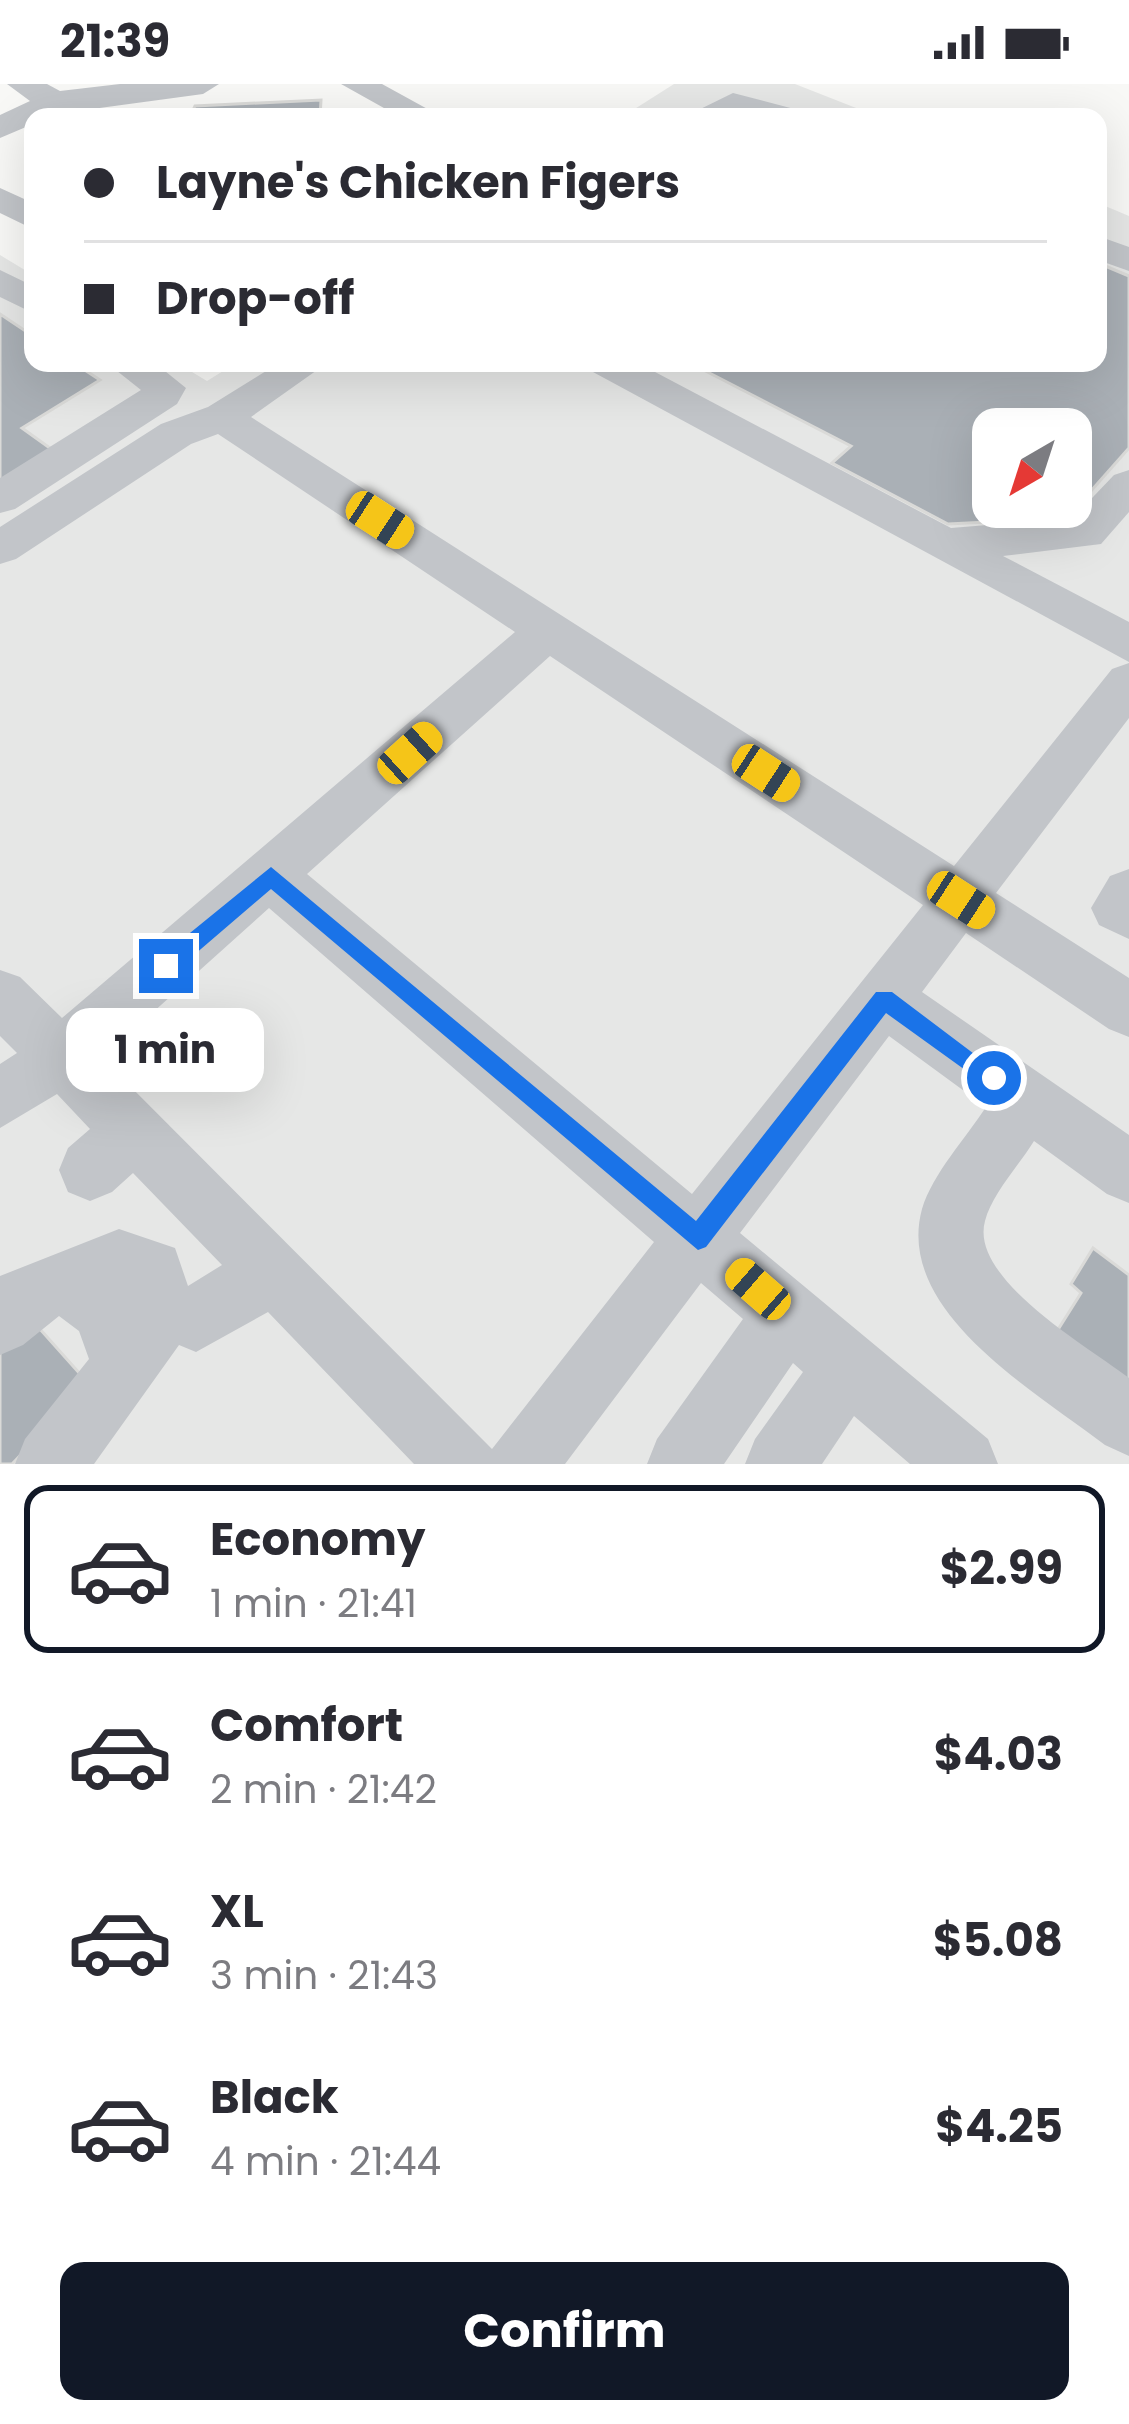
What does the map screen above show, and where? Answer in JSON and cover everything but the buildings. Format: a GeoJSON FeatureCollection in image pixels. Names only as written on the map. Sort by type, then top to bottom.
{"type":"FeatureCollection","features":[{"type":"Feature","properties":{"kind":"lane"},"geometry":{"type":"LineString","coordinates":[[23,84],[55,101]]}},
{"type":"Feature","properties":{"kind":"lane"},"geometry":{"type":"LineString","coordinates":[[41,108],[55,101],[203,84]]}},
{"type":"Feature","properties":{"kind":"lane"},"geometry":{"type":"LineString","coordinates":[[357,84],[407,108]]}},
{"type":"Feature","properties":{"kind":"lane"},"geometry":{"type":"LineString","coordinates":[[721,108],[733,103],[765,108]]}},
{"type":"Feature","properties":{"kind":"lane"},"geometry":{"type":"LineString","coordinates":[[0,498],[164,395],[166,388],[141,372]]}},
{"type":"Feature","properties":{"kind":"lane"},"geometry":{"type":"LineString","coordinates":[[0,548],[176,434],[222,417],[294,372]]}},
{"type":"Feature","properties":{"kind":"lane"},"geometry":{"type":"LineString","coordinates":[[624,372],[1129,644]]}},
{"type":"Feature","properties":{"kind":"lane"},"geometry":{"type":"LineString","coordinates":[[222,417],[1129,1010]]}},
{"type":"Feature","properties":{"kind":"lane"},"geometry":{"type":"LineString","coordinates":[[944,544],[1085,533],[1129,485]]}},
{"type":"Feature","properties":{"kind":"lane"},"geometry":{"type":"LineString","coordinates":[[0,1100],[60,1057],[548,630]]}},
{"type":"Feature","properties":{"kind":"lane"},"geometry":{"type":"LineString","coordinates":[[521,1464],[961,900],[1109,747],[1129,682]]}},
{"type":"Feature","properties":{"kind":"lane"},"geometry":{"type":"LineString","coordinates":[[271,876],[963,1464]]}},
{"type":"Feature","properties":{"kind":"lane"},"geometry":{"type":"LineString","coordinates":[[1129,892],[1118,908],[1129,915]]}},
{"type":"Feature","properties":{"kind":"lane"},"geometry":{"type":"LineString","coordinates":[[0,996],[60,1057],[112,1150],[266,1267],[463,1464]]}},
{"type":"Feature","properties":{"kind":"lane"},"geometry":{"type":"LineString","coordinates":[[884,999],[1129,1172]]}},
{"type":"Feature","properties":{"kind":"lane"},"geometry":{"type":"LineString","coordinates":[[1026,1100],[953,1212],[952,1260],[977,1302],[1129,1421]]}},
{"type":"Feature","properties":{"kind":"lane"},"geometry":{"type":"LineString","coordinates":[[196,1319],[242,1292],[266,1267]]}},
{"type":"Feature","properties":{"kind":"lane"},"geometry":{"type":"LineString","coordinates":[[0,1322],[23,1299],[65,1280],[105,1310],[125,1366],[50,1464]]}},
{"type":"Feature","properties":{"kind":"lane"},"geometry":{"type":"LineString","coordinates":[[682,1464],[788,1314]]}},
{"type":"Feature","properties":{"kind":"lane"},"geometry":{"type":"LineString","coordinates":[[780,1464],[848,1366]]}},
{"type":"Feature","properties":{"kind":"shaded area"},"geometry":{"type":"Polygon","coordinates":[[[674,84],[795,84],[856,108],[636,108],[674,84]]]}},
{"type":"Feature","properties":{"kind":"shaded area"},"geometry":{"type":"Polygon","coordinates":[[[1107,207],[1129,216],[1129,1464],[0,1464],[0,255],[24,270],[24,372],[192,372],[207,381],[222,372],[1107,372],[1107,207]]]}},
{"type":"Feature","properties":{"kind":"route"},"geometry":{"type":"LineString","coordinates":[[166,966],[271,876],[698,1238],[884,999],[994,1078]]}}]}
